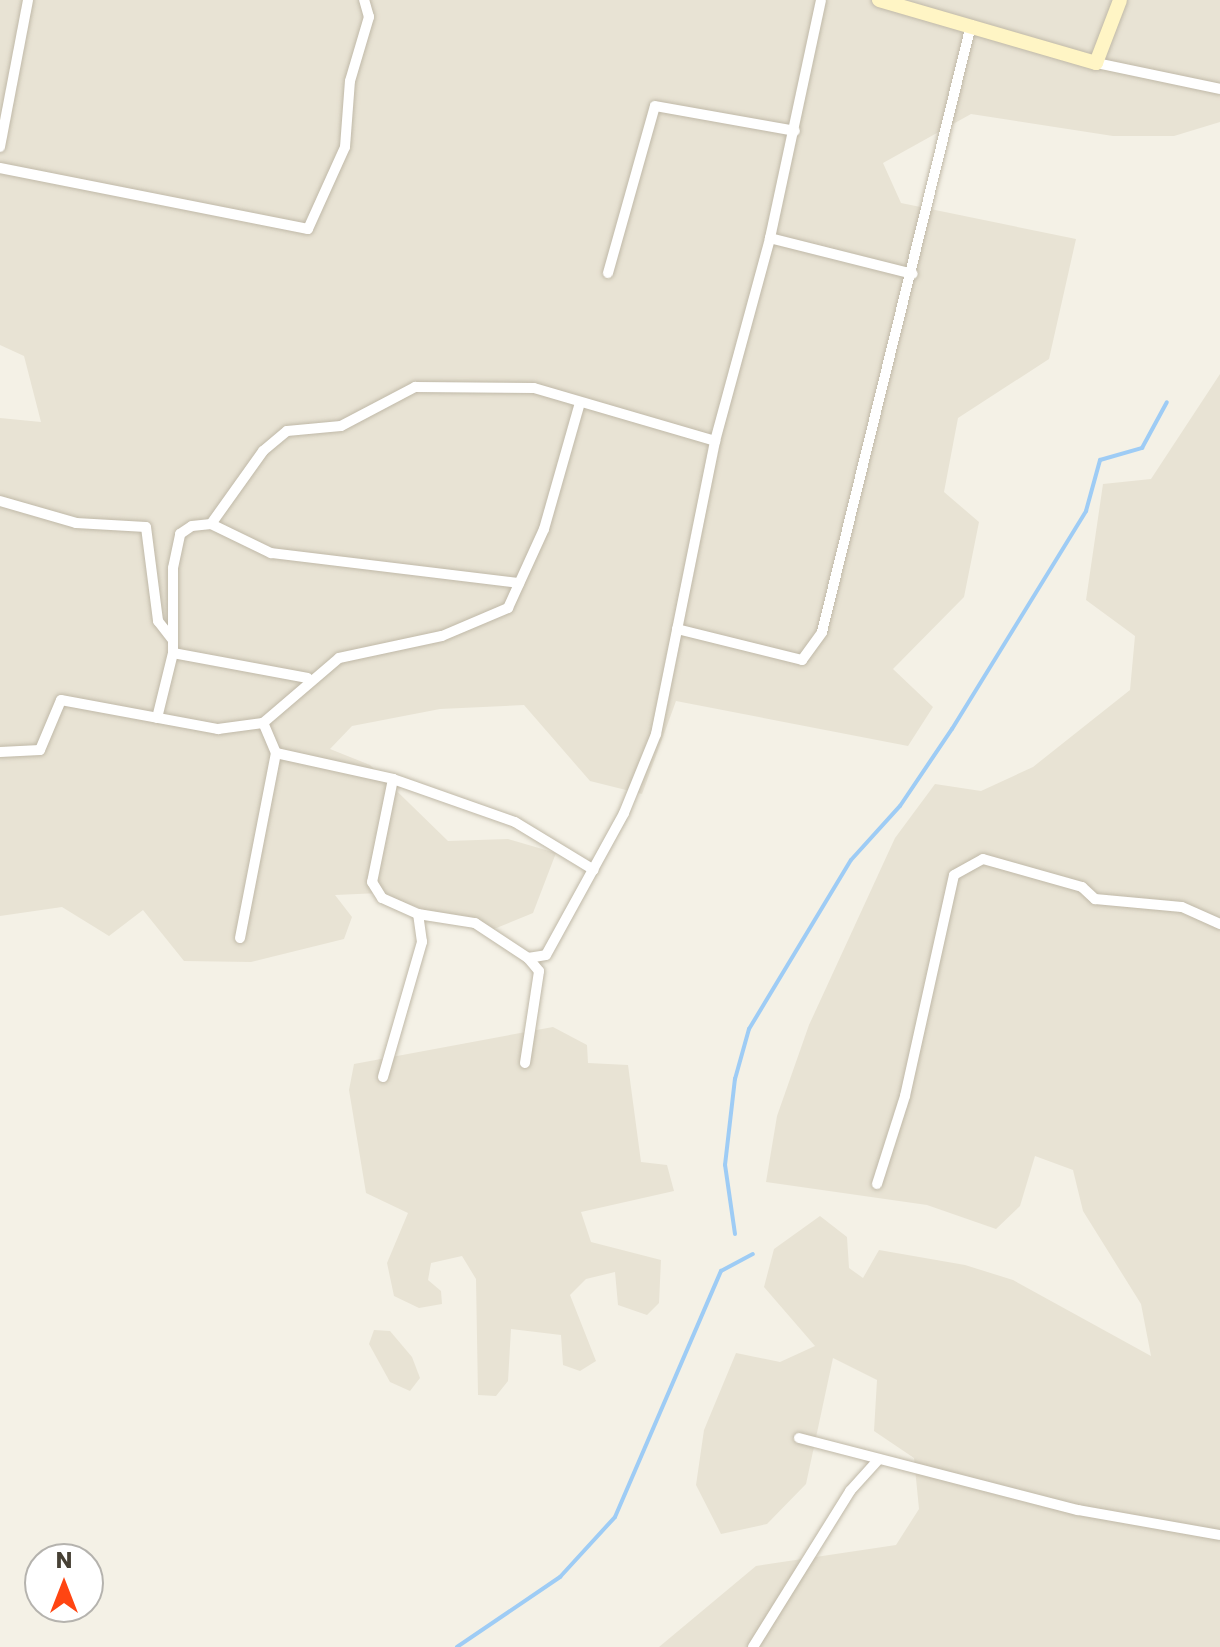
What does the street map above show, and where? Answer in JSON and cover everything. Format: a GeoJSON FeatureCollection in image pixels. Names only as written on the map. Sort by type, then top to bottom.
{"type":"FeatureCollection","features":[{"type":"Feature","properties":{"kind":"street"},"geometry":{"type":"LineString","coordinates":[[0,147],[28,0]]}},
{"type":"Feature","properties":{"kind":"street"},"geometry":{"type":"LineString","coordinates":[[0,168],[308,229],[345,147],[350,81],[369,17],[364,0]]}},
{"type":"Feature","properties":{"kind":"street"},"geometry":{"type":"LineString","coordinates":[[525,1063],[539,971],[594,870],[656,734],[715,441],[770,238],[821,0]]}},
{"type":"Feature","properties":{"kind":"street"},"geometry":{"type":"LineString","coordinates":[[879,0],[1096,63],[1220,89]]}},
{"type":"Feature","properties":{"kind":"street"},"geometry":{"type":"LineString","coordinates":[[1096,63],[1120,0]]}},
{"type":"Feature","properties":{"kind":"street"},"geometry":{"type":"LineString","coordinates":[[677,629],[810,656],[869,460],[971,25]]}},
{"type":"Feature","properties":{"kind":"street"},"geometry":{"type":"LineString","coordinates":[[608,273],[655,106],[795,131]]}},
{"type":"Feature","properties":{"kind":"street"},"geometry":{"type":"LineString","coordinates":[[770,238],[913,274]]}},
{"type":"Feature","properties":{"kind":"street"},"geometry":{"type":"LineString","coordinates":[[157,718],[173,653],[180,534],[211,524],[263,451],[287,431],[341,426],[415,387],[534,388],[715,441]]}},
{"type":"Feature","properties":{"kind":"street"},"geometry":{"type":"LineString","coordinates":[[0,752],[40,750],[61,700],[218,729],[263,723],[308,678],[339,658],[442,636],[508,608],[544,529],[580,403]]}},
{"type":"Feature","properties":{"kind":"street"},"geometry":{"type":"LineString","coordinates":[[0,501],[76,523],[146,527],[158,621],[173,640]]}},
{"type":"Feature","properties":{"kind":"street"},"geometry":{"type":"LineString","coordinates":[[211,524],[271,553],[519,583]]}},
{"type":"Feature","properties":{"kind":"street"},"geometry":{"type":"LineString","coordinates":[[173,653],[308,678]]}},
{"type":"Feature","properties":{"kind":"street"},"geometry":{"type":"LineString","coordinates":[[240,938],[276,753],[263,723]]}},
{"type":"Feature","properties":{"kind":"street"},"geometry":{"type":"LineString","coordinates":[[276,753],[393,779],[515,822],[594,870]]}},
{"type":"Feature","properties":{"kind":"street"},"geometry":{"type":"LineString","coordinates":[[393,779],[372,882],[382,898],[418,914],[475,923],[528,958],[539,971]]}},
{"type":"Feature","properties":{"kind":"street"},"geometry":{"type":"LineString","coordinates":[[877,1184],[905,1096],[954,875],[983,859],[1082,887],[1095,899],[1182,907],[1220,924]]}},
{"type":"Feature","properties":{"kind":"street"},"geometry":{"type":"LineString","coordinates":[[383,1077],[422,942],[418,914]]}},
{"type":"Feature","properties":{"kind":"street"},"geometry":{"type":"LineString","coordinates":[[528,958],[546,955]]}},
{"type":"Feature","properties":{"kind":"street"},"geometry":{"type":"LineString","coordinates":[[799,1438],[1078,1510],[1220,1535]]}},
{"type":"Feature","properties":{"kind":"street"},"geometry":{"type":"LineString","coordinates":[[753,1647],[850,1491],[879,1459]]}},
{"type":"Feature","properties":{"kind":"shaded area"},"geometry":{"type":"Polygon","coordinates":[[[0,0],[1220,0],[1220,122],[1174,136],[1113,136],[971,114],[883,163],[901,203],[1076,239],[1049,359],[958,418],[944,492],[979,522],[964,597],[893,669],[933,707],[908,746],[676,701],[642,794],[590,781],[524,705],[440,709],[352,726],[330,749],[370,765],[448,841],[508,839],[556,853],[533,913],[484,933],[380,893],[335,895],[352,917],[344,939],[251,962],[184,961],[143,910],[109,936],[62,907],[0,916],[0,418],[41,422],[24,356],[0,345],[0,0]]]}},
{"type":"Feature","properties":{"kind":"shaded area"},"geometry":{"type":"Polygon","coordinates":[[[1220,374],[1220,1647],[659,1647],[756,1566],[896,1545],[919,1509],[914,1458],[874,1431],[877,1380],[833,1358],[806,1484],[767,1524],[721,1534],[696,1485],[704,1430],[736,1353],[780,1362],[815,1346],[764,1287],[774,1249],[820,1216],[847,1237],[849,1268],[863,1278],[879,1250],[965,1265],[1013,1280],[1151,1356],[1141,1304],[1083,1211],[1073,1170],[1035,1156],[1020,1206],[996,1229],[927,1205],[766,1182],[777,1116],[809,1025],[895,838],[935,784],[981,791],[1033,767],[1130,690],[1135,636],[1086,600],[1103,484],[1151,479],[1220,374]]]}},
{"type":"Feature","properties":{"kind":"shaded area"},"geometry":{"type":"Polygon","coordinates":[[[553,1027],[587,1045],[588,1063],[628,1065],[641,1162],[667,1165],[674,1191],[581,1212],[591,1242],[661,1260],[659,1303],[647,1315],[618,1305],[615,1272],[586,1279],[570,1295],[596,1361],[580,1371],[563,1365],[561,1335],[511,1329],[508,1381],[496,1396],[478,1395],[476,1279],[462,1256],[431,1263],[428,1280],[441,1291],[442,1304],[419,1308],[394,1296],[387,1263],[408,1213],[366,1193],[349,1090],[354,1064],[553,1027]]]}},
{"type":"Feature","properties":{"kind":"shaded area"},"geometry":{"type":"Polygon","coordinates":[[[374,1330],[390,1331],[412,1357],[420,1378],[410,1391],[390,1382],[369,1344],[374,1330]]]}},
{"type":"Feature","properties":{"kind":"waterway"},"geometry":{"type":"LineString","coordinates":[[735,1234],[725,1165],[735,1079],[749,1029],[851,860],[900,806],[952,729],[1086,511],[1100,460],[1142,448],[1167,402]]}},
{"type":"Feature","properties":{"kind":"waterway"},"geometry":{"type":"LineString","coordinates":[[457,1647],[560,1577],[615,1517],[721,1271],[753,1254]]}}]}
